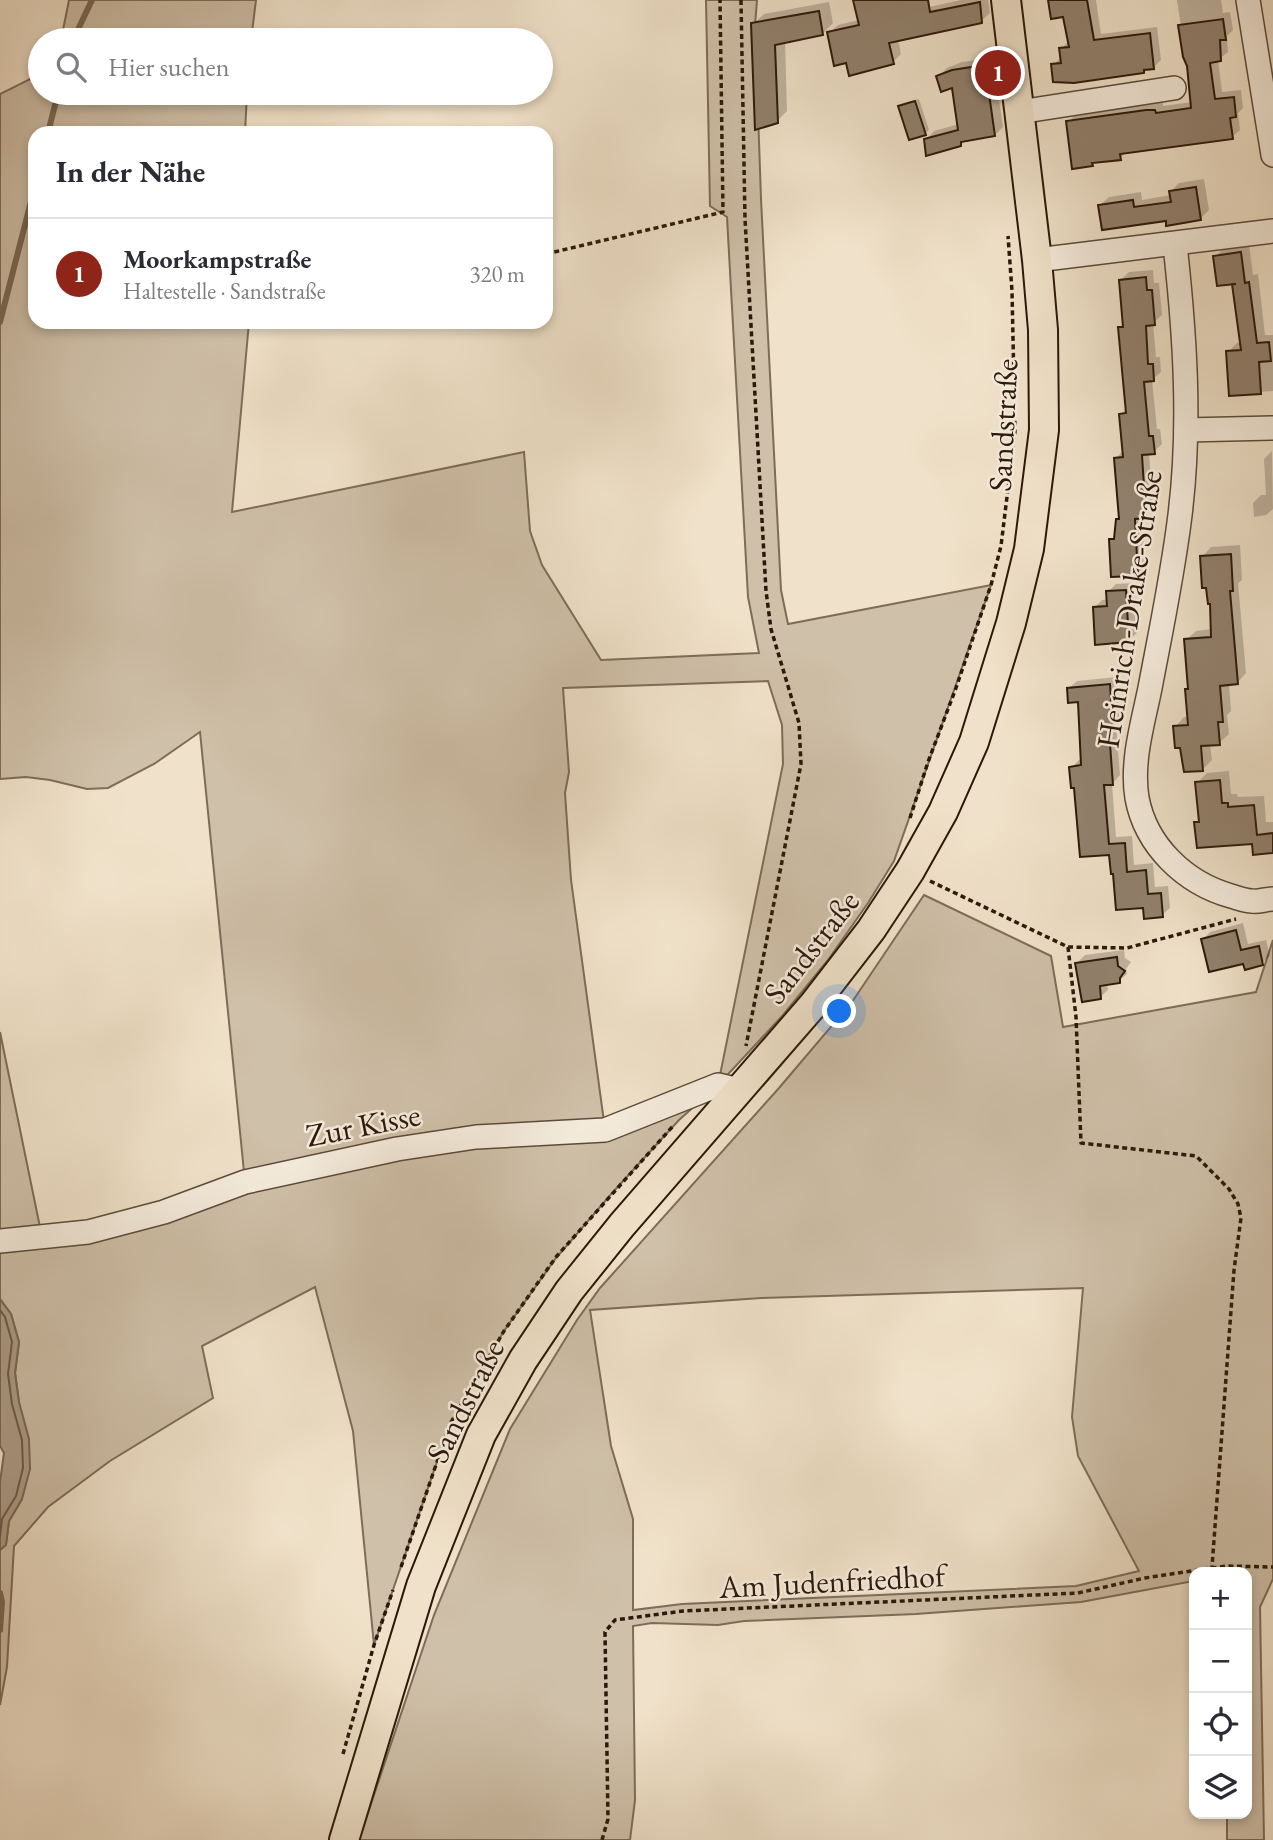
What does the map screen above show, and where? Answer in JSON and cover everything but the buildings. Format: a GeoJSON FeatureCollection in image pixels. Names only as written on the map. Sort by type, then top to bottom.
{"type":"FeatureCollection","features":[{"type":"Feature","properties":{"kind":"main road","name":"Sandstraße"},"geometry":{"type":"LineString","coordinates":[[344,1840],[421,1586],[481,1435],[523,1360],[569,1291],[813,1006],[871,930],[911,871],[943,812],[974,742],[1011,624],[1029,549],[1044,430],[1043,330],[1037,260],[1006,0]]}},
{"type":"Feature","properties":{"kind":"street"},"geometry":{"type":"LineString","coordinates":[[1248,0],[1273,155]]}},
{"type":"Feature","properties":{"kind":"street"},"geometry":{"type":"LineString","coordinates":[[1019,112],[1174,88]]}},
{"type":"Feature","properties":{"kind":"street"},"geometry":{"type":"LineString","coordinates":[[1037,260],[1273,231]]}},
{"type":"Feature","properties":{"kind":"street","name":"Heinrich-Drake-Straße"},"geometry":{"type":"LineString","coordinates":[[1175,244],[1185,339],[1186,430],[1181,514],[1165,614],[1136,762],[1138,798],[1150,834],[1169,860],[1189,877],[1221,893],[1262,900]]}},
{"type":"Feature","properties":{"kind":"street"},"geometry":{"type":"LineString","coordinates":[[1186,430],[1273,428]]}},
{"type":"Feature","properties":{"kind":"street","name":"Zur Kisse"},"geometry":{"type":"LineString","coordinates":[[5,1241],[88,1231],[164,1212],[246,1182],[397,1149],[476,1138],[605,1130],[718,1085],[739,1090]]}},
{"type":"Feature","properties":{"kind":"path"},"geometry":{"type":"LineString","coordinates":[[553,252],[723,212],[720,0]]}},
{"type":"Feature","properties":{"kind":"path"},"geometry":{"type":"LineString","coordinates":[[741,0],[745,219],[766,591],[771,629],[799,723],[801,764],[744,1058]]}},
{"type":"Feature","properties":{"kind":"path"},"geometry":{"type":"LineString","coordinates":[[907,826],[956,688],[1001,546],[1015,431],[1012,291],[1007,226]]}},
{"type":"Feature","properties":{"kind":"path"},"geometry":{"type":"LineString","coordinates":[[911,871],[1068,947],[1127,948],[1236,920],[1262,900]]}},
{"type":"Feature","properties":{"kind":"path"},"geometry":{"type":"LineString","coordinates":[[1068,947],[1076,1017],[1081,1143],[1196,1156],[1229,1189],[1238,1204],[1241,1218],[1234,1270],[1212,1567]]}},
{"type":"Feature","properties":{"kind":"path"},"geometry":{"type":"LineString","coordinates":[[556,1258],[613,1192]]}},
{"type":"Feature","properties":{"kind":"path","name":"Am Judenfriedhof"},"geometry":{"type":"LineString","coordinates":[[1220,1567],[1273,1567]]}},
{"type":"Feature","properties":{"kind":"path","name":"Am Judenfriedhof"},"geometry":{"type":"LineString","coordinates":[[602,1840],[608,1819],[605,1632],[615,1620],[683,1611],[1078,1593],[1144,1578],[1189,1571]]}},
{"type":"Feature","properties":{"kind":"path"},"geometry":{"type":"LineString","coordinates":[[341,1762],[374,1645]]}},
{"type":"Feature","properties":{"kind":"shaded area"},"geometry":{"type":"Polygon","coordinates":[[[69,0],[256,0],[252,28],[63,28],[69,0]]]}},
{"type":"Feature","properties":{"kind":"shaded area"},"geometry":{"type":"Polygon","coordinates":[[[706,0],[757,0],[755,26],[761,199],[781,590],[788,624],[991,585],[894,861],[828,960],[783,1015],[718,1085],[679,1120],[613,1192],[556,1258],[504,1331],[450,1424],[374,1645],[353,1431],[315,1287],[202,1346],[213,1398],[110,1461],[48,1507],[14,1546],[7,1667],[0,1705],[0,1550],[6,1544],[9,1521],[22,1499],[19,1402],[15,1373],[19,1342],[11,1314],[0,1299],[0,1032],[42,1237],[245,1182],[200,732],[154,764],[108,788],[87,789],[26,777],[0,779],[0,94],[28,80],[28,105],[246,105],[245,126],[28,126],[28,329],[248,329],[232,512],[524,452],[530,531],[542,565],[601,660],[759,653],[748,597],[727,217],[710,206],[706,0]],[[768,681],[563,688],[569,772],[565,793],[571,880],[605,1129],[718,1085],[783,764],[782,725],[768,681]]]}},
{"type":"Feature","properties":{"kind":"shaded area"},"geometry":{"type":"Polygon","coordinates":[[[924,895],[1051,956],[1063,1027],[1256,992],[1273,940],[1273,1579],[1260,1607],[1264,1840],[1227,1840],[1227,1819],[1252,1819],[1252,1567],[1189,1567],[1189,1582],[1081,1602],[916,1614],[744,1621],[718,1625],[652,1623],[633,1626],[635,1800],[630,1840],[359,1840],[434,1615],[510,1429],[577,1320],[600,1288],[852,1002],[924,895]],[[1083,1288],[761,1298],[590,1310],[611,1446],[633,1519],[633,1610],[682,1604],[1076,1586],[1139,1571],[1078,1456],[1072,1417],[1083,1288]]]}},
{"type":"Feature","properties":{"kind":"water"},"geometry":{"type":"Polygon","coordinates":[[[0,1299],[11,1314],[19,1342],[15,1373],[19,1402],[29,1439],[30,1469],[22,1499],[9,1521],[6,1545],[0,1550],[0,1482],[4,1453],[0,1446],[0,1299]]]}},
{"type":"Feature","properties":{"kind":"waterway"},"geometry":{"type":"LineString","coordinates":[[79,28],[92,0]]}},
{"type":"Feature","properties":{"kind":"waterway"},"geometry":{"type":"LineString","coordinates":[[50,126],[55,105]]}},
{"type":"Feature","properties":{"kind":"waterway"},"geometry":{"type":"LineString","coordinates":[[0,322],[28,213]]}},
{"type":"Feature","properties":{"kind":"waterway"},"geometry":{"type":"LineString","coordinates":[[0,1593],[0,1630]]}},
{"type":"Feature","properties":{"kind":"place","name":"Moorkampstraße"},"geometry":{"type":"Point","coordinates":[998,73]}}]}
